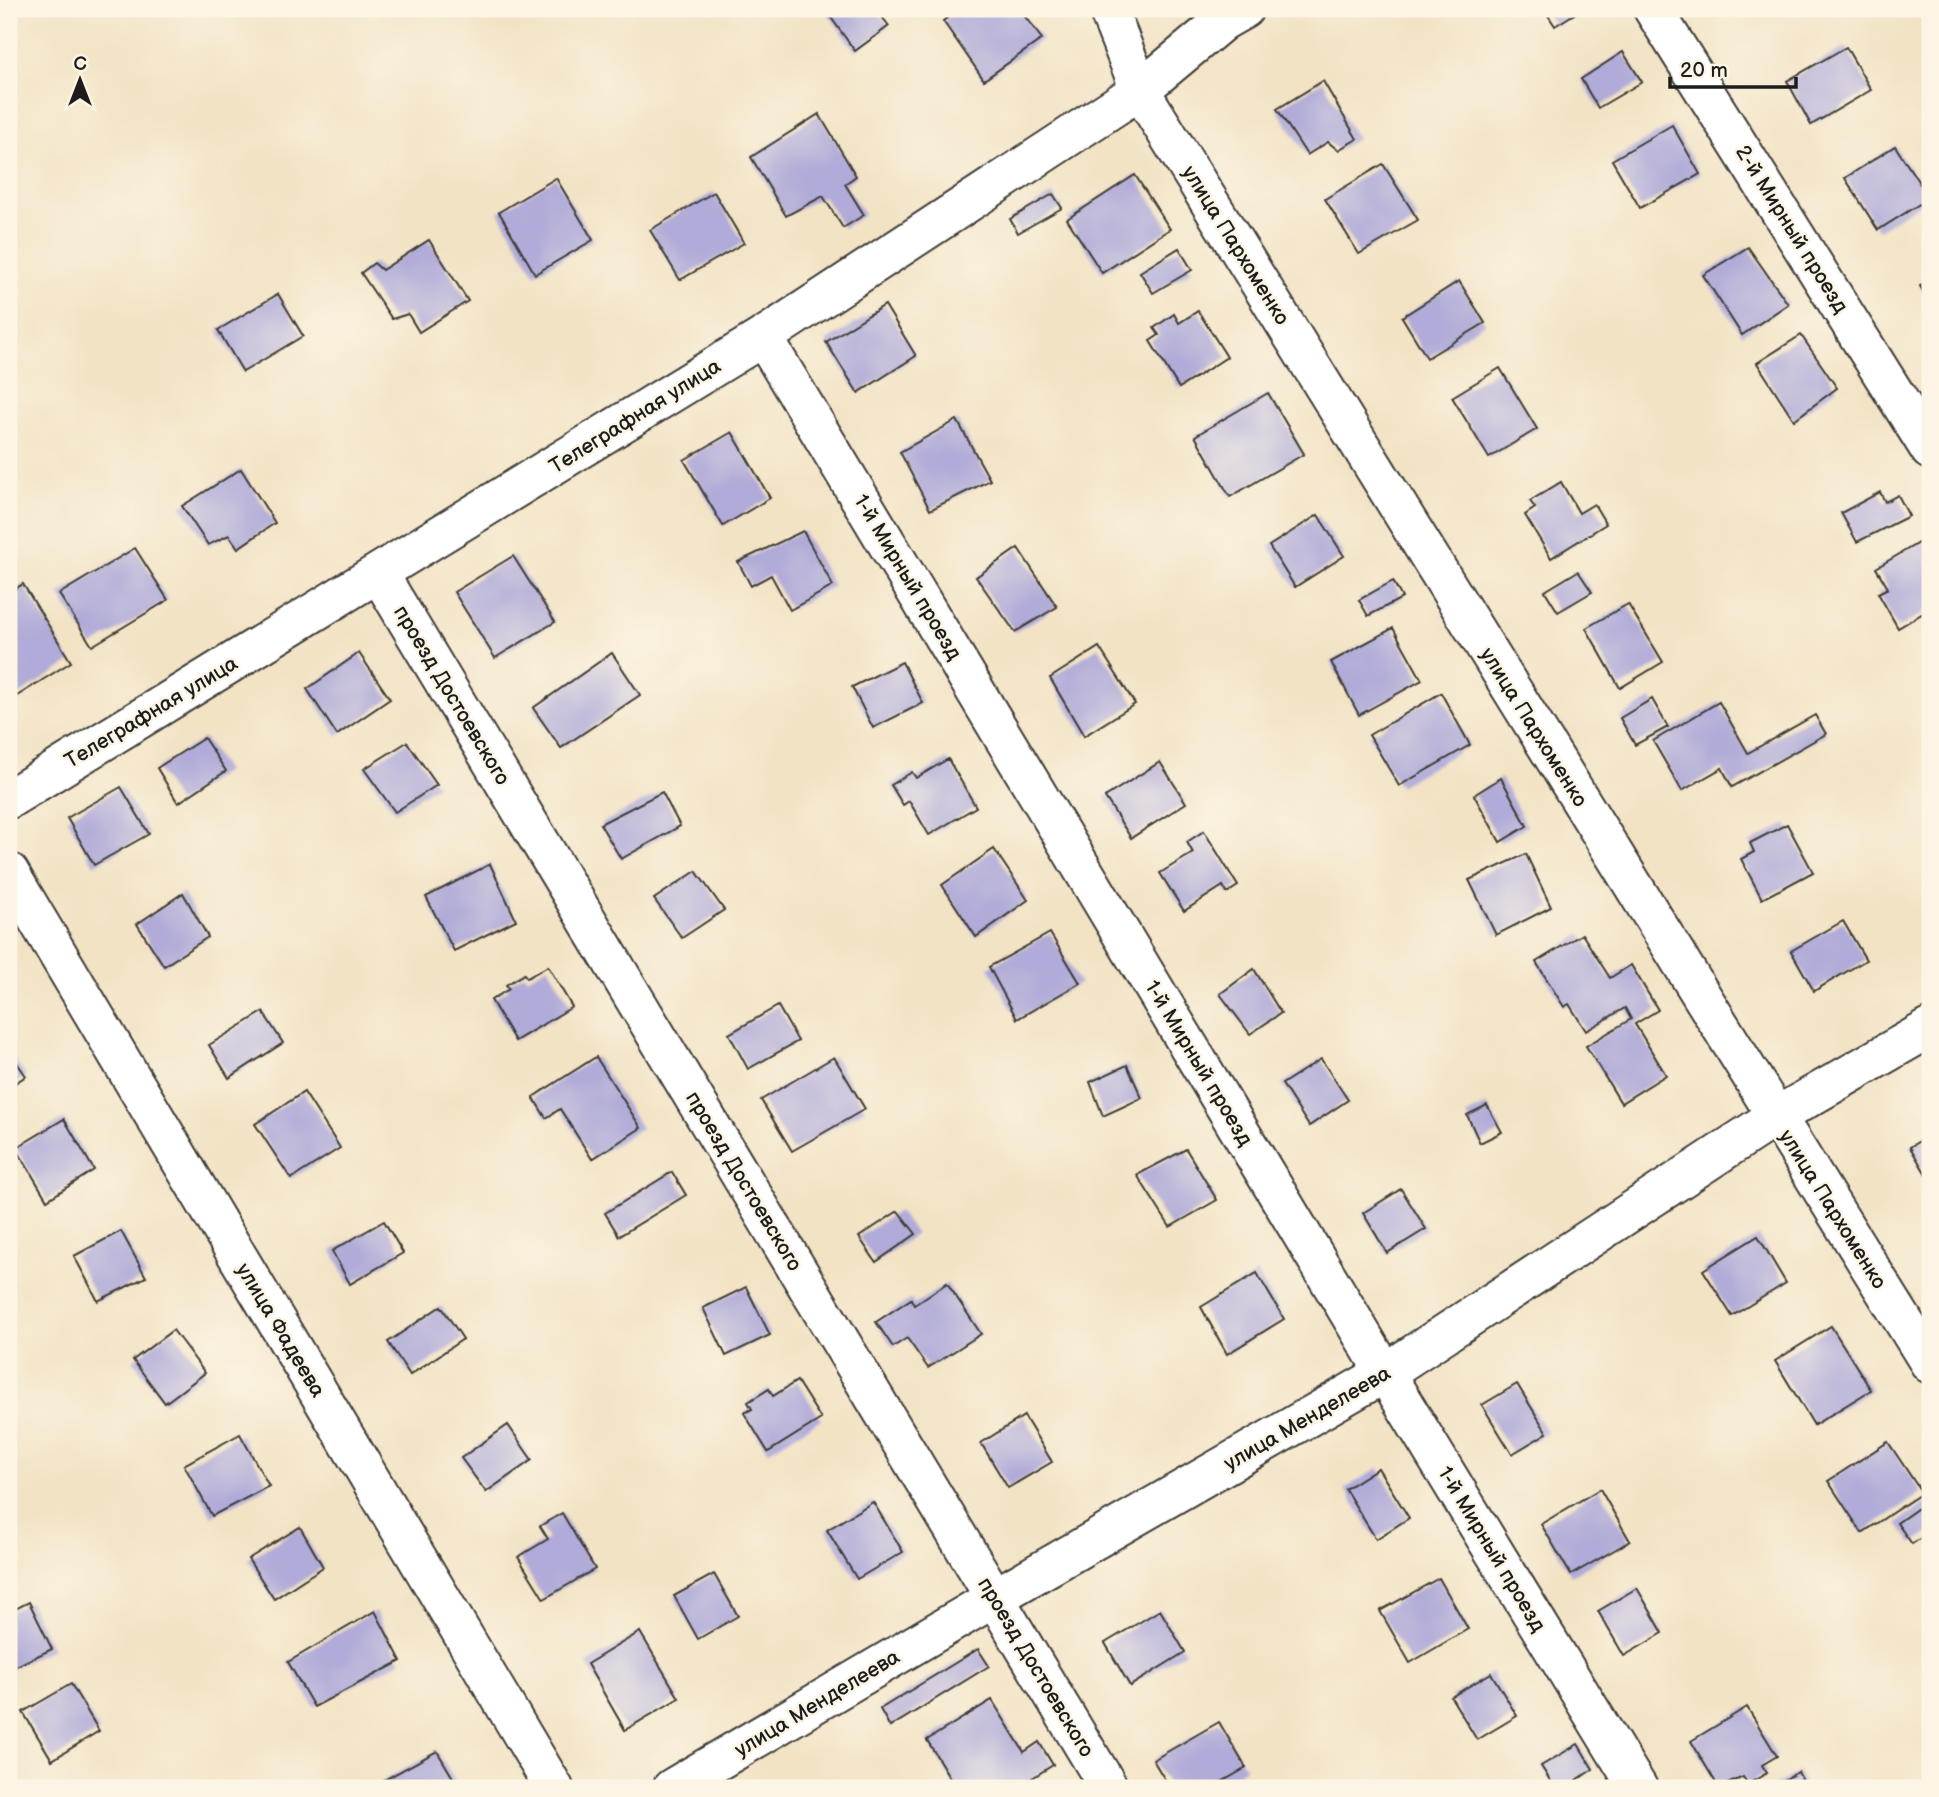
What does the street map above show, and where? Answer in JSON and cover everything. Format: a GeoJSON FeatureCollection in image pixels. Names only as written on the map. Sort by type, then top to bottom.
{"type":"FeatureCollection","features":[{"type":"Feature","properties":{"kind":"street","name":"улица Пархоменко"},"geometry":{"type":"LineString","coordinates":[[1108,9],[1140,90],[1930,1364]]}},
{"type":"Feature","properties":{"kind":"street","name":"Телеграфная улица"},"geometry":{"type":"LineString","coordinates":[[9,799],[764,337],[1140,90],[1223,21],[1244,9]]}},
{"type":"Feature","properties":{"kind":"street","name":"2-й Мирный проезд"},"geometry":{"type":"LineString","coordinates":[[1653,9],[1930,450]]}},
{"type":"Feature","properties":{"kind":"street","name":"1-й Мирный проезд"},"geometry":{"type":"LineString","coordinates":[[764,337],[1385,1373],[1638,1788]]}},
{"type":"Feature","properties":{"kind":"street","name":"проезд Достоевского"},"geometry":{"type":"LineString","coordinates":[[379,574],[993,1598],[1110,1788]]}},
{"type":"Feature","properties":{"kind":"street","name":"улица Фадеева"},"geometry":{"type":"LineString","coordinates":[[9,872],[554,1788]]}},
{"type":"Feature","properties":{"kind":"street","name":"улица Менделеева"},"geometry":{"type":"LineString","coordinates":[[672,1788],[993,1598],[1385,1373],[1775,1117],[1930,1028]]}},
{"type":"Feature","properties":{"kind":"building"},"geometry":{"type":"Polygon","coordinates":[[[831,9],[876,9],[889,26],[855,51],[827,12],[831,9]]]}},
{"type":"Feature","properties":{"kind":"building"},"geometry":{"type":"Polygon","coordinates":[[[960,9],[1019,9],[1042,39],[984,80],[943,21],[960,9]]]}},
{"type":"Feature","properties":{"kind":"building"},"geometry":{"type":"Polygon","coordinates":[[[1544,9],[1582,9],[1555,26],[1544,9]]]}},
{"type":"Feature","properties":{"kind":"building"},"geometry":{"type":"Polygon","coordinates":[[[1846,47],[1871,90],[1811,125],[1787,81],[1846,47]]]}},
{"type":"Feature","properties":{"kind":"building"},"geometry":{"type":"Polygon","coordinates":[[[1623,52],[1642,82],[1598,108],[1581,79],[1623,52]]]}},
{"type":"Feature","properties":{"kind":"building"},"geometry":{"type":"Polygon","coordinates":[[[1323,81],[1357,139],[1338,150],[1328,142],[1307,155],[1277,109],[1323,81]]]}},
{"type":"Feature","properties":{"kind":"building"},"geometry":{"type":"Polygon","coordinates":[[[819,114],[856,176],[845,184],[864,215],[843,228],[823,196],[786,216],[751,157],[819,114]]]}},
{"type":"Feature","properties":{"kind":"building"},"geometry":{"type":"Polygon","coordinates":[[[1672,125],[1700,174],[1640,208],[1612,160],[1672,125]]]}},
{"type":"Feature","properties":{"kind":"building"},"geometry":{"type":"Polygon","coordinates":[[[1895,146],[1929,198],[1878,230],[1845,178],[1895,146]]]}},
{"type":"Feature","properties":{"kind":"building"},"geometry":{"type":"Polygon","coordinates":[[[1383,164],[1418,220],[1359,254],[1325,199],[1383,164]]]}},
{"type":"Feature","properties":{"kind":"building"},"geometry":{"type":"Polygon","coordinates":[[[1135,175],[1170,229],[1102,273],[1067,219],[1135,175]]]}},
{"type":"Feature","properties":{"kind":"building"},"geometry":{"type":"Polygon","coordinates":[[[556,178],[593,240],[535,274],[499,212],[556,178]]]}},
{"type":"Feature","properties":{"kind":"building"},"geometry":{"type":"Polygon","coordinates":[[[714,192],[744,243],[680,280],[650,230],[714,192]]]}},
{"type":"Feature","properties":{"kind":"building"},"geometry":{"type":"Polygon","coordinates":[[[1053,194],[1062,208],[1018,233],[1010,219],[1053,194]]]}},
{"type":"Feature","properties":{"kind":"building"},"geometry":{"type":"Polygon","coordinates":[[[429,240],[468,301],[419,332],[408,314],[392,319],[361,273],[374,263],[382,270],[429,240]]]}},
{"type":"Feature","properties":{"kind":"building"},"geometry":{"type":"Polygon","coordinates":[[[1748,247],[1788,304],[1742,335],[1703,275],[1748,247]]]}},
{"type":"Feature","properties":{"kind":"building"},"geometry":{"type":"Polygon","coordinates":[[[1179,248],[1192,270],[1153,293],[1140,272],[1179,248]]]}},
{"type":"Feature","properties":{"kind":"building"},"geometry":{"type":"Polygon","coordinates":[[[1930,280],[1930,303],[1920,286],[1930,280]]]}},
{"type":"Feature","properties":{"kind":"building"},"geometry":{"type":"Polygon","coordinates":[[[1459,281],[1485,323],[1427,358],[1402,317],[1459,281]]]}},
{"type":"Feature","properties":{"kind":"building"},"geometry":{"type":"Polygon","coordinates":[[[278,294],[303,336],[243,372],[218,330],[278,294]]]}},
{"type":"Feature","properties":{"kind":"building"},"geometry":{"type":"Polygon","coordinates":[[[885,305],[916,356],[858,393],[826,342],[885,305]]]}},
{"type":"Feature","properties":{"kind":"building"},"geometry":{"type":"Polygon","coordinates":[[[1198,311],[1227,357],[1179,388],[1150,341],[1159,335],[1154,328],[1174,314],[1179,323],[1198,311]]]}},
{"type":"Feature","properties":{"kind":"building"},"geometry":{"type":"Polygon","coordinates":[[[1801,335],[1837,388],[1794,420],[1757,363],[1801,335]]]}},
{"type":"Feature","properties":{"kind":"building"},"geometry":{"type":"Polygon","coordinates":[[[1500,368],[1537,429],[1489,458],[1452,397],[1500,368]]]}},
{"type":"Feature","properties":{"kind":"building"},"geometry":{"type":"Polygon","coordinates":[[[1268,393],[1304,454],[1230,497],[1195,436],[1268,393]]]}},
{"type":"Feature","properties":{"kind":"building"},"geometry":{"type":"Polygon","coordinates":[[[957,420],[990,480],[930,510],[900,452],[957,420]]]}},
{"type":"Feature","properties":{"kind":"building"},"geometry":{"type":"Polygon","coordinates":[[[732,432],[770,498],[723,526],[684,460],[732,432]]]}},
{"type":"Feature","properties":{"kind":"building"},"geometry":{"type":"Polygon","coordinates":[[[241,469],[275,523],[238,548],[229,535],[208,545],[182,506],[241,469]]]}},
{"type":"Feature","properties":{"kind":"building"},"geometry":{"type":"Polygon","coordinates":[[[1561,482],[1579,513],[1594,504],[1606,524],[1551,558],[1525,515],[1535,508],[1530,501],[1561,482]]]}},
{"type":"Feature","properties":{"kind":"building"},"geometry":{"type":"Polygon","coordinates":[[[1880,492],[1885,502],[1898,495],[1909,516],[1857,542],[1841,513],[1880,492]]]}},
{"type":"Feature","properties":{"kind":"building"},"geometry":{"type":"Polygon","coordinates":[[[1318,515],[1344,556],[1295,587],[1269,546],[1318,515]]]}},
{"type":"Feature","properties":{"kind":"building"},"geometry":{"type":"Polygon","coordinates":[[[803,531],[833,586],[790,610],[771,575],[751,586],[738,562],[803,531]]]}},
{"type":"Feature","properties":{"kind":"building"},"geometry":{"type":"Polygon","coordinates":[[[1930,536],[1930,609],[1898,628],[1878,593],[1888,588],[1876,568],[1930,536]]]}},
{"type":"Feature","properties":{"kind":"building"},"geometry":{"type":"Polygon","coordinates":[[[135,548],[168,600],[92,646],[59,594],[135,548]]]}},
{"type":"Feature","properties":{"kind":"building"},"geometry":{"type":"Polygon","coordinates":[[[1018,548],[1057,607],[1015,632],[976,577],[1018,548]]]}},
{"type":"Feature","properties":{"kind":"building"},"geometry":{"type":"Polygon","coordinates":[[[513,556],[555,622],[495,658],[454,592],[513,556]]]}},
{"type":"Feature","properties":{"kind":"building"},"geometry":{"type":"Polygon","coordinates":[[[1578,571],[1592,592],[1558,612],[1545,591],[1578,571]]]}},
{"type":"Feature","properties":{"kind":"building"},"geometry":{"type":"Polygon","coordinates":[[[1393,581],[1402,598],[1368,616],[1359,600],[1393,581]]]}},
{"type":"Feature","properties":{"kind":"building"},"geometry":{"type":"Polygon","coordinates":[[[23,584],[71,662],[9,701],[9,593],[23,584]]]}},
{"type":"Feature","properties":{"kind":"building"},"geometry":{"type":"Polygon","coordinates":[[[1628,604],[1663,662],[1620,688],[1586,628],[1628,604]]]}},
{"type":"Feature","properties":{"kind":"building"},"geometry":{"type":"Polygon","coordinates":[[[1393,628],[1422,680],[1359,715],[1331,662],[1393,628]]]}},
{"type":"Feature","properties":{"kind":"building"},"geometry":{"type":"Polygon","coordinates":[[[1099,647],[1135,704],[1084,736],[1050,678],[1099,647]]]}},
{"type":"Feature","properties":{"kind":"building"},"geometry":{"type":"Polygon","coordinates":[[[359,653],[390,699],[337,735],[307,689],[359,653]]]}},
{"type":"Feature","properties":{"kind":"building"},"geometry":{"type":"Polygon","coordinates":[[[612,653],[640,695],[561,748],[533,708],[612,653]]]}},
{"type":"Feature","properties":{"kind":"building"},"geometry":{"type":"Polygon","coordinates":[[[902,662],[923,703],[873,728],[852,687],[902,662]]]}},
{"type":"Feature","properties":{"kind":"building"},"geometry":{"type":"Polygon","coordinates":[[[1441,693],[1470,745],[1399,786],[1369,735],[1441,693]]]}},
{"type":"Feature","properties":{"kind":"building"},"geometry":{"type":"Polygon","coordinates":[[[1652,699],[1668,727],[1635,745],[1620,718],[1652,699]]]}},
{"type":"Feature","properties":{"kind":"building"},"geometry":{"type":"Polygon","coordinates":[[[1719,702],[1748,753],[1815,715],[1826,734],[1732,787],[1722,768],[1682,791],[1653,741],[1719,702]]]}},
{"type":"Feature","properties":{"kind":"building"},"geometry":{"type":"Polygon","coordinates":[[[204,738],[226,771],[178,803],[157,768],[204,738]]]}},
{"type":"Feature","properties":{"kind":"building"},"geometry":{"type":"Polygon","coordinates":[[[407,742],[437,785],[395,812],[364,769],[407,742]]]}},
{"type":"Feature","properties":{"kind":"building"},"geometry":{"type":"Polygon","coordinates":[[[948,759],[976,807],[929,835],[909,801],[903,805],[891,785],[912,772],[916,778],[948,759]]]}},
{"type":"Feature","properties":{"kind":"building"},"geometry":{"type":"Polygon","coordinates":[[[1160,762],[1186,803],[1131,838],[1105,797],[1160,762]]]}},
{"type":"Feature","properties":{"kind":"building"},"geometry":{"type":"Polygon","coordinates":[[[1501,778],[1527,826],[1500,842],[1474,795],[1501,778]]]}},
{"type":"Feature","properties":{"kind":"building"},"geometry":{"type":"Polygon","coordinates":[[[121,787],[149,834],[94,865],[67,818],[121,787]]]}},
{"type":"Feature","properties":{"kind":"building"},"geometry":{"type":"Polygon","coordinates":[[[662,792],[680,826],[621,859],[600,824],[662,792]]]}},
{"type":"Feature","properties":{"kind":"building"},"geometry":{"type":"Polygon","coordinates":[[[1787,824],[1813,872],[1762,899],[1741,859],[1754,852],[1750,843],[1787,824]]]}},
{"type":"Feature","properties":{"kind":"building"},"geometry":{"type":"Polygon","coordinates":[[[1204,831],[1238,886],[1227,893],[1223,886],[1184,911],[1160,873],[1193,853],[1187,842],[1204,831]]]}},
{"type":"Feature","properties":{"kind":"building"},"geometry":{"type":"Polygon","coordinates":[[[994,849],[1028,900],[976,937],[942,885],[994,849]]]}},
{"type":"Feature","properties":{"kind":"building"},"geometry":{"type":"Polygon","coordinates":[[[1526,854],[1551,907],[1496,935],[1469,880],[1526,854]]]}},
{"type":"Feature","properties":{"kind":"building"},"geometry":{"type":"Polygon","coordinates":[[[490,864],[516,920],[454,951],[426,897],[490,864]]]}},
{"type":"Feature","properties":{"kind":"building"},"geometry":{"type":"Polygon","coordinates":[[[696,871],[724,910],[682,938],[654,899],[696,871]]]}},
{"type":"Feature","properties":{"kind":"building"},"geometry":{"type":"Polygon","coordinates":[[[183,893],[208,937],[164,966],[137,924],[183,893]]]}},
{"type":"Feature","properties":{"kind":"building"},"geometry":{"type":"Polygon","coordinates":[[[1843,921],[1866,960],[1814,991],[1791,951],[1843,921]]]}},
{"type":"Feature","properties":{"kind":"building"},"geometry":{"type":"Polygon","coordinates":[[[1050,933],[1080,983],[1017,1019],[989,967],[1050,933]]]}},
{"type":"Feature","properties":{"kind":"building"},"geometry":{"type":"Polygon","coordinates":[[[1582,934],[1610,978],[1631,965],[1658,1010],[1635,1024],[1666,1075],[1621,1103],[1586,1046],[1631,1019],[1625,1008],[1586,1031],[1569,1004],[1564,1007],[1536,962],[1582,934]]]}},
{"type":"Feature","properties":{"kind":"building"},"geometry":{"type":"Polygon","coordinates":[[[548,966],[572,1007],[515,1041],[491,1000],[509,989],[506,985],[524,974],[527,978],[548,966]]]}},
{"type":"Feature","properties":{"kind":"building"},"geometry":{"type":"Polygon","coordinates":[[[1254,969],[1281,1013],[1250,1034],[1220,994],[1254,969]]]}},
{"type":"Feature","properties":{"kind":"building"},"geometry":{"type":"Polygon","coordinates":[[[778,1006],[798,1041],[748,1069],[729,1034],[778,1006]]]}},
{"type":"Feature","properties":{"kind":"building"},"geometry":{"type":"Polygon","coordinates":[[[263,1012],[283,1043],[229,1078],[209,1045],[263,1012]]]}},
{"type":"Feature","properties":{"kind":"building"},"geometry":{"type":"Polygon","coordinates":[[[9,1051],[26,1076],[9,1087],[9,1051]]]}},
{"type":"Feature","properties":{"kind":"building"},"geometry":{"type":"Polygon","coordinates":[[[596,1057],[641,1128],[592,1159],[560,1109],[546,1118],[533,1097],[596,1057]]]}},
{"type":"Feature","properties":{"kind":"building"},"geometry":{"type":"Polygon","coordinates":[[[834,1057],[865,1109],[792,1151],[761,1100],[834,1057]]]}},
{"type":"Feature","properties":{"kind":"building"},"geometry":{"type":"Polygon","coordinates":[[[1321,1059],[1348,1100],[1309,1126],[1282,1084],[1321,1059]]]}},
{"type":"Feature","properties":{"kind":"building"},"geometry":{"type":"Polygon","coordinates":[[[1127,1065],[1142,1098],[1103,1116],[1090,1082],[1127,1065]]]}},
{"type":"Feature","properties":{"kind":"building"},"geometry":{"type":"Polygon","coordinates":[[[304,1092],[340,1148],[291,1179],[255,1124],[304,1092]]]}},
{"type":"Feature","properties":{"kind":"building"},"geometry":{"type":"Polygon","coordinates":[[[1487,1105],[1502,1132],[1480,1143],[1467,1115],[1487,1105]]]}},
{"type":"Feature","properties":{"kind":"building"},"geometry":{"type":"Polygon","coordinates":[[[64,1119],[94,1170],[47,1200],[16,1148],[64,1119]]]}},
{"type":"Feature","properties":{"kind":"building"},"geometry":{"type":"Polygon","coordinates":[[[1930,1134],[1930,1181],[1910,1147],[1930,1134]]]}},
{"type":"Feature","properties":{"kind":"building"},"geometry":{"type":"Polygon","coordinates":[[[1186,1149],[1217,1200],[1170,1227],[1137,1175],[1186,1149]]]}},
{"type":"Feature","properties":{"kind":"building"},"geometry":{"type":"Polygon","coordinates":[[[672,1172],[686,1195],[619,1236],[605,1213],[672,1172]]]}},
{"type":"Feature","properties":{"kind":"building"},"geometry":{"type":"Polygon","coordinates":[[[1401,1189],[1426,1229],[1387,1253],[1363,1213],[1401,1189]]]}},
{"type":"Feature","properties":{"kind":"building"},"geometry":{"type":"Polygon","coordinates":[[[898,1211],[916,1234],[876,1262],[859,1237],[898,1211]]]}},
{"type":"Feature","properties":{"kind":"building"},"geometry":{"type":"Polygon","coordinates":[[[384,1221],[403,1253],[350,1284],[332,1251],[384,1221]]]}},
{"type":"Feature","properties":{"kind":"building"},"geometry":{"type":"Polygon","coordinates":[[[121,1231],[146,1277],[98,1301],[74,1256],[121,1231]]]}},
{"type":"Feature","properties":{"kind":"building"},"geometry":{"type":"Polygon","coordinates":[[[1758,1236],[1786,1283],[1732,1316],[1703,1270],[1758,1236]]]}},
{"type":"Feature","properties":{"kind":"building"},"geometry":{"type":"Polygon","coordinates":[[[1257,1273],[1284,1319],[1227,1354],[1201,1307],[1257,1273]]]}},
{"type":"Feature","properties":{"kind":"building"},"geometry":{"type":"Polygon","coordinates":[[[947,1283],[981,1334],[928,1368],[907,1338],[893,1347],[876,1322],[911,1299],[914,1305],[947,1283]]]}},
{"type":"Feature","properties":{"kind":"building"},"geometry":{"type":"Polygon","coordinates":[[[746,1287],[770,1335],[726,1356],[703,1308],[746,1287]]]}},
{"type":"Feature","properties":{"kind":"building"},"geometry":{"type":"Polygon","coordinates":[[[441,1306],[463,1339],[410,1375],[388,1342],[441,1306]]]}},
{"type":"Feature","properties":{"kind":"building"},"geometry":{"type":"Polygon","coordinates":[[[1831,1326],[1871,1390],[1814,1425],[1775,1361],[1831,1326]]]}},
{"type":"Feature","properties":{"kind":"building"},"geometry":{"type":"Polygon","coordinates":[[[173,1330],[205,1373],[165,1403],[133,1360],[173,1330]]]}},
{"type":"Feature","properties":{"kind":"building"},"geometry":{"type":"Polygon","coordinates":[[[797,1381],[821,1419],[768,1452],[744,1413],[752,1409],[748,1402],[769,1389],[773,1396],[797,1381]]]}},
{"type":"Feature","properties":{"kind":"building"},"geometry":{"type":"Polygon","coordinates":[[[1517,1384],[1547,1433],[1512,1454],[1482,1405],[1517,1384]]]}},
{"type":"Feature","properties":{"kind":"building"},"geometry":{"type":"Polygon","coordinates":[[[1024,1416],[1052,1462],[1008,1488],[981,1443],[1024,1416]]]}},
{"type":"Feature","properties":{"kind":"building"},"geometry":{"type":"Polygon","coordinates":[[[508,1425],[532,1460],[486,1492],[461,1458],[508,1425]]]}},
{"type":"Feature","properties":{"kind":"building"},"geometry":{"type":"Polygon","coordinates":[[[240,1434],[269,1486],[212,1516],[184,1465],[240,1434]]]}},
{"type":"Feature","properties":{"kind":"building"},"geometry":{"type":"Polygon","coordinates":[[[1888,1442],[1922,1493],[1862,1533],[1828,1481],[1888,1442]]]}},
{"type":"Feature","properties":{"kind":"building"},"geometry":{"type":"Polygon","coordinates":[[[1378,1468],[1409,1518],[1376,1539],[1345,1489],[1378,1468]]]}},
{"type":"Feature","properties":{"kind":"building"},"geometry":{"type":"Polygon","coordinates":[[[1600,1489],[1630,1541],[1571,1575],[1541,1524],[1600,1489]]]}},
{"type":"Feature","properties":{"kind":"building"},"geometry":{"type":"Polygon","coordinates":[[[873,1502],[903,1552],[857,1579],[827,1530],[873,1502]]]}},
{"type":"Feature","properties":{"kind":"building"},"geometry":{"type":"Polygon","coordinates":[[[1927,1502],[1930,1507],[1930,1532],[1912,1544],[1897,1523],[1927,1502]]]}},
{"type":"Feature","properties":{"kind":"building"},"geometry":{"type":"Polygon","coordinates":[[[562,1513],[595,1569],[544,1599],[518,1557],[548,1539],[540,1526],[562,1513]]]}},
{"type":"Feature","properties":{"kind":"building"},"geometry":{"type":"Polygon","coordinates":[[[300,1527],[323,1567],[274,1599],[248,1559],[300,1527]]]}},
{"type":"Feature","properties":{"kind":"building"},"geometry":{"type":"Polygon","coordinates":[[[714,1574],[738,1616],[698,1639],[674,1596],[714,1574]]]}},
{"type":"Feature","properties":{"kind":"building"},"geometry":{"type":"Polygon","coordinates":[[[1439,1578],[1468,1629],[1410,1663],[1380,1611],[1439,1578]]]}},
{"type":"Feature","properties":{"kind":"building"},"geometry":{"type":"Polygon","coordinates":[[[1637,1588],[1663,1633],[1624,1656],[1598,1611],[1637,1588]]]}},
{"type":"Feature","properties":{"kind":"building"},"geometry":{"type":"Polygon","coordinates":[[[29,1602],[52,1649],[12,1668],[9,1662],[9,1612],[29,1602]]]}},
{"type":"Feature","properties":{"kind":"building"},"geometry":{"type":"Polygon","coordinates":[[[1160,1610],[1185,1652],[1130,1686],[1105,1643],[1160,1610]]]}},
{"type":"Feature","properties":{"kind":"building"},"geometry":{"type":"Polygon","coordinates":[[[375,1611],[401,1661],[314,1707],[288,1662],[375,1611]]]}},
{"type":"Feature","properties":{"kind":"building"},"geometry":{"type":"Polygon","coordinates":[[[640,1632],[679,1698],[625,1730],[587,1664],[640,1632]]]}},
{"type":"Feature","properties":{"kind":"building"},"geometry":{"type":"Polygon","coordinates":[[[978,1649],[989,1666],[890,1727],[880,1709],[978,1649]]]}},
{"type":"Feature","properties":{"kind":"building"},"geometry":{"type":"Polygon","coordinates":[[[1491,1673],[1517,1716],[1477,1740],[1451,1697],[1491,1673]]]}},
{"type":"Feature","properties":{"kind":"building"},"geometry":{"type":"Polygon","coordinates":[[[71,1684],[99,1731],[52,1760],[23,1712],[71,1684]]]}},
{"type":"Feature","properties":{"kind":"building"},"geometry":{"type":"Polygon","coordinates":[[[992,1700],[1024,1752],[1039,1742],[1053,1765],[1016,1788],[956,1788],[927,1740],[992,1700]]]}},
{"type":"Feature","properties":{"kind":"building"},"geometry":{"type":"Polygon","coordinates":[[[1747,1707],[1777,1756],[1762,1765],[1767,1773],[1748,1784],[1743,1777],[1719,1788],[1691,1741],[1747,1707]]]}},
{"type":"Feature","properties":{"kind":"building"},"geometry":{"type":"Polygon","coordinates":[[[1219,1722],[1246,1768],[1211,1788],[1170,1788],[1153,1760],[1219,1722]]]}},
{"type":"Feature","properties":{"kind":"building"},"geometry":{"type":"Polygon","coordinates":[[[1578,1744],[1593,1769],[1577,1780],[1582,1788],[1555,1788],[1541,1766],[1578,1744]]]}},
{"type":"Feature","properties":{"kind":"building"},"geometry":{"type":"Polygon","coordinates":[[[437,1751],[459,1788],[389,1788],[384,1780],[437,1751]]]}},
{"type":"Feature","properties":{"kind":"building"},"geometry":{"type":"Polygon","coordinates":[[[1798,1772],[1807,1788],[1770,1788],[1798,1772]]]}}]}
